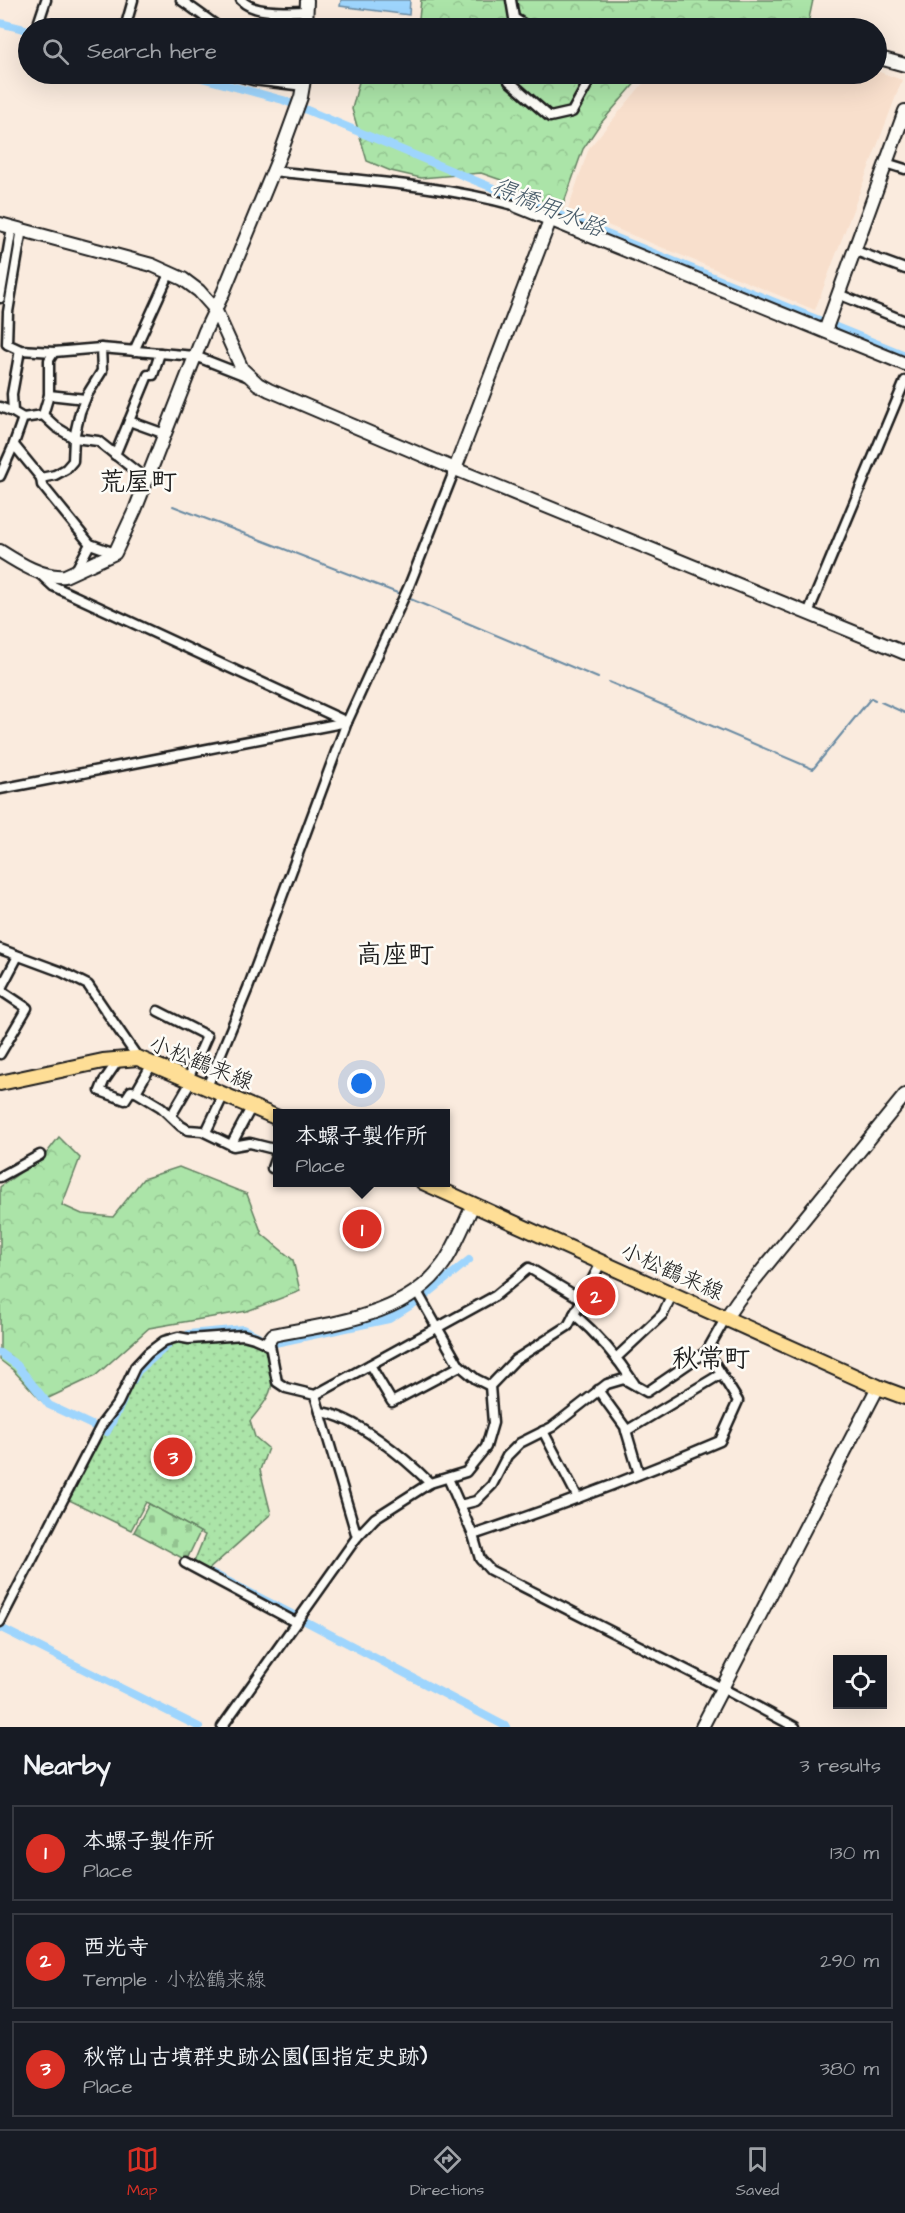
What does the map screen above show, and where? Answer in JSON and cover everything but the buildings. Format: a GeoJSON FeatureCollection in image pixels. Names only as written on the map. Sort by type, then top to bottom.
{"type":"FeatureCollection","features":[{"type":"Feature","properties":{"kind":"main road","name":"小松鶴来線"},"geometry":{"type":"LineString","coordinates":[[0,1083],[120,1058],[138,1059],[273,1116]]}},
{"type":"Feature","properties":{"kind":"main road","name":"小松鶴来線"},"geometry":{"type":"LineString","coordinates":[[434,1187],[725,1319],[905,1397]]}},
{"type":"Feature","properties":{"kind":"street"},"geometry":{"type":"LineString","coordinates":[[40,18],[46,0]]}},
{"type":"Feature","properties":{"kind":"street"},"geometry":{"type":"LineString","coordinates":[[127,18],[133,0]]}},
{"type":"Feature","properties":{"kind":"street"},"geometry":{"type":"LineString","coordinates":[[181,0],[206,18]]}},
{"type":"Feature","properties":{"kind":"street"},"geometry":{"type":"LineString","coordinates":[[241,0],[246,5],[259,9],[307,6]]}},
{"type":"Feature","properties":{"kind":"street"},"geometry":{"type":"LineString","coordinates":[[511,0],[514,18]]}},
{"type":"Feature","properties":{"kind":"street"},"geometry":{"type":"LineString","coordinates":[[887,60],[905,65]]}},
{"type":"Feature","properties":{"kind":"street"},"geometry":{"type":"LineString","coordinates":[[0,551],[37,571],[56,577],[75,572],[116,553],[302,92],[269,84]]}},
{"type":"Feature","properties":{"kind":"street"},"geometry":{"type":"LineString","coordinates":[[512,84],[550,117],[572,112],[587,84]]}},
{"type":"Feature","properties":{"kind":"street"},"geometry":{"type":"LineString","coordinates":[[827,325],[886,163],[901,133],[905,111]]}},
{"type":"Feature","properties":{"kind":"street"},"geometry":{"type":"LineString","coordinates":[[886,163],[905,169]]}},
{"type":"Feature","properties":{"kind":"street"},"geometry":{"type":"LineString","coordinates":[[272,171],[444,190],[478,195],[517,206],[827,325],[905,364]]}},
{"type":"Feature","properties":{"kind":"street"},"geometry":{"type":"LineString","coordinates":[[207,1087],[248,988],[348,722],[409,586],[550,220]]}},
{"type":"Feature","properties":{"kind":"street"},"geometry":{"type":"LineString","coordinates":[[11,227],[135,260],[170,272],[199,291],[215,309],[234,354],[242,369],[252,379]]}},
{"type":"Feature","properties":{"kind":"street"},"geometry":{"type":"LineString","coordinates":[[0,298],[11,227]]}},
{"type":"Feature","properties":{"kind":"street"},"geometry":{"type":"LineString","coordinates":[[11,227],[7,344],[20,350],[54,352],[101,348],[195,356],[455,469],[905,653]]}},
{"type":"Feature","properties":{"kind":"street"},"geometry":{"type":"LineString","coordinates":[[853,250],[905,270]]}},
{"type":"Feature","properties":{"kind":"street"},"geometry":{"type":"LineString","coordinates":[[134,351],[170,272]]}},
{"type":"Feature","properties":{"kind":"street"},"geometry":{"type":"LineString","coordinates":[[838,294],[905,321]]}},
{"type":"Feature","properties":{"kind":"street"},"geometry":{"type":"LineString","coordinates":[[41,478],[55,475],[66,469],[73,461],[74,438],[80,412],[102,371],[101,348]]}},
{"type":"Feature","properties":{"kind":"street"},"geometry":{"type":"LineString","coordinates":[[13,412],[12,394],[20,350]]}},
{"type":"Feature","properties":{"kind":"street"},"geometry":{"type":"LineString","coordinates":[[43,415],[49,395],[49,360],[54,352]]}},
{"type":"Feature","properties":{"kind":"street"},"geometry":{"type":"LineString","coordinates":[[115,455],[148,375],[153,375],[159,353]]}},
{"type":"Feature","properties":{"kind":"street"},"geometry":{"type":"LineString","coordinates":[[808,613],[905,381]]}},
{"type":"Feature","properties":{"kind":"street"},"geometry":{"type":"LineString","coordinates":[[49,395],[85,399]]}},
{"type":"Feature","properties":{"kind":"street"},"geometry":{"type":"LineString","coordinates":[[0,407],[23,418],[43,415]]}},
{"type":"Feature","properties":{"kind":"street"},"geometry":{"type":"LineString","coordinates":[[43,415],[56,427],[74,438],[98,441],[147,480]]}},
{"type":"Feature","properties":{"kind":"street"},"geometry":{"type":"LineString","coordinates":[[0,476],[23,418]]}},
{"type":"Feature","properties":{"kind":"street"},"geometry":{"type":"LineString","coordinates":[[129,421],[165,434]]}},
{"type":"Feature","properties":{"kind":"street"},"geometry":{"type":"LineString","coordinates":[[14,445],[41,478],[42,485],[90,544],[116,553]]}},
{"type":"Feature","properties":{"kind":"street"},"geometry":{"type":"LineString","coordinates":[[75,572],[90,544]]}},
{"type":"Feature","properties":{"kind":"street"},"geometry":{"type":"LineString","coordinates":[[37,571],[53,586],[348,722]]}},
{"type":"Feature","properties":{"kind":"street"},"geometry":{"type":"LineString","coordinates":[[0,789],[348,722]]}},
{"type":"Feature","properties":{"kind":"street"},"geometry":{"type":"LineString","coordinates":[[0,949],[62,972],[88,985],[138,1059]]}},
{"type":"Feature","properties":{"kind":"street"},"geometry":{"type":"LineString","coordinates":[[0,1054],[27,1008],[0,990],[18,956]]}},
{"type":"Feature","properties":{"kind":"street"},"geometry":{"type":"LineString","coordinates":[[158,1011],[207,1036],[190,1080],[171,1116]]}},
{"type":"Feature","properties":{"kind":"street"},"geometry":{"type":"LineString","coordinates":[[120,1058],[100,1091],[125,1100],[131,1091],[136,1092],[161,1107],[188,1130],[206,1132],[231,1145],[250,1143],[273,1149]]}},
{"type":"Feature","properties":{"kind":"street"},"geometry":{"type":"LineString","coordinates":[[136,1092],[152,1064]]}},
{"type":"Feature","properties":{"kind":"street"},"geometry":{"type":"LineString","coordinates":[[206,1132],[224,1094]]}},
{"type":"Feature","properties":{"kind":"street"},"geometry":{"type":"LineString","coordinates":[[460,1505],[476,1501],[492,1485],[507,1456],[520,1443],[552,1427],[607,1384],[624,1379],[647,1392],[707,1351],[738,1299],[905,1095]]}},
{"type":"Feature","properties":{"kind":"street"},"geometry":{"type":"LineString","coordinates":[[231,1145],[252,1106]]}},
{"type":"Feature","properties":{"kind":"street"},"geometry":{"type":"LineString","coordinates":[[0,1177],[40,1155]]}},
{"type":"Feature","properties":{"kind":"street"},"geometry":{"type":"LineString","coordinates":[[267,1343],[273,1335],[370,1314],[402,1300],[443,1264],[473,1205]]}},
{"type":"Feature","properties":{"kind":"street"},"geometry":{"type":"LineString","coordinates":[[222,1727],[357,1537],[375,1518],[430,1483],[466,1472],[486,1447],[493,1423],[490,1386],[514,1360],[568,1326],[601,1263]]}},
{"type":"Feature","properties":{"kind":"street"},"geometry":{"type":"LineString","coordinates":[[0,1622],[102,1424],[118,1403],[129,1376],[148,1353],[164,1341],[178,1336],[189,1339],[243,1335],[267,1343],[270,1345],[277,1382],[286,1388],[315,1395],[495,1296],[529,1268],[581,1299]]}},
{"type":"Feature","properties":{"kind":"street"},"geometry":{"type":"LineString","coordinates":[[416,1290],[460,1366],[476,1379],[490,1386]]}},
{"type":"Feature","properties":{"kind":"street"},"geometry":{"type":"LineString","coordinates":[[616,1358],[638,1336],[656,1323],[672,1295]]}},
{"type":"Feature","properties":{"kind":"street"},"geometry":{"type":"LineString","coordinates":[[574,1314],[592,1329],[636,1386]]}},
{"type":"Feature","properties":{"kind":"street"},"geometry":{"type":"LineString","coordinates":[[473,1535],[578,1498],[720,1441],[738,1401],[707,1351]]}},
{"type":"Feature","properties":{"kind":"street"},"geometry":{"type":"LineString","coordinates":[[370,1365],[392,1402],[460,1366]]}},
{"type":"Feature","properties":{"kind":"street"},"geometry":{"type":"LineString","coordinates":[[626,1431],[721,1374]]}},
{"type":"Feature","properties":{"kind":"street"},"geometry":{"type":"LineString","coordinates":[[702,1727],[878,1387]]}},
{"type":"Feature","properties":{"kind":"street"},"geometry":{"type":"LineString","coordinates":[[598,1390],[626,1431],[639,1474]]}},
{"type":"Feature","properties":{"kind":"street"},"geometry":{"type":"LineString","coordinates":[[315,1395],[357,1537]]}},
{"type":"Feature","properties":{"kind":"street"},"geometry":{"type":"LineString","coordinates":[[320,1412],[333,1413],[351,1422],[409,1462],[430,1483]]}},
{"type":"Feature","properties":{"kind":"street"},"geometry":{"type":"LineString","coordinates":[[543,1431],[578,1498]]}},
{"type":"Feature","properties":{"kind":"street"},"geometry":{"type":"LineString","coordinates":[[448,1478],[473,1535],[480,1559],[490,1570],[795,1727]]}},
{"type":"Feature","properties":{"kind":"street"},"geometry":{"type":"LineString","coordinates":[[185,1563],[297,1623]]}},
{"type":"Feature","properties":{"kind":"shaded area"},"geometry":{"type":"Polygon","coordinates":[[[887,75],[902,80],[815,310],[568,209],[589,148],[643,84],[887,84],[887,75]]]}},
{"type":"Feature","properties":{"kind":"green space"},"geometry":{"type":"Polygon","coordinates":[[[421,0],[813,0],[809,18],[419,18],[421,0]]]}},
{"type":"Feature","properties":{"kind":"green space"},"geometry":{"type":"Polygon","coordinates":[[[358,84],[634,84],[600,124],[583,149],[562,208],[532,197],[507,182],[481,173],[421,178],[391,171],[367,161],[352,109],[358,84]]]}},
{"type":"Feature","properties":{"kind":"green space"},"geometry":{"type":"Polygon","coordinates":[[[59,1137],[80,1158],[62,1205],[82,1214],[113,1217],[143,1179],[179,1167],[247,1194],[262,1234],[293,1260],[300,1291],[247,1311],[149,1328],[95,1376],[42,1401],[13,1370],[0,1360],[0,1187],[46,1154],[59,1137]]]}},
{"type":"Feature","properties":{"kind":"green space"},"geometry":{"type":"Polygon","coordinates":[[[240,1337],[267,1347],[271,1387],[265,1401],[250,1421],[255,1437],[268,1448],[260,1470],[271,1514],[207,1571],[194,1562],[205,1535],[146,1502],[131,1530],[69,1500],[110,1418],[142,1365],[155,1352],[166,1345],[178,1342],[240,1337]]]}},
{"type":"Feature","properties":{"kind":"green space"},"geometry":{"type":"Polygon","coordinates":[[[149,1504],[200,1532],[188,1557],[182,1558],[134,1532],[149,1504]]]}},
{"type":"Feature","properties":{"kind":"water"},"geometry":{"type":"Polygon","coordinates":[[[341,0],[410,0],[409,15],[340,6],[341,0]]]}},
{"type":"Feature","properties":{"kind":"waterway","name":"得橋用水路"},"geometry":{"type":"LineString","coordinates":[[0,23],[18,28]]}},
{"type":"Feature","properties":{"kind":"waterway","name":"得橋用水路"},"geometry":{"type":"LineString","coordinates":[[224,84],[283,100],[905,355]]}},
{"type":"Feature","properties":{"kind":"waterway"},"geometry":{"type":"LineString","coordinates":[[173,506],[400,594]]}},
{"type":"Feature","properties":{"kind":"waterway"},"geometry":{"type":"LineString","coordinates":[[408,598],[598,678]]}},
{"type":"Feature","properties":{"kind":"waterway"},"geometry":{"type":"LineString","coordinates":[[609,682],[813,769],[871,698],[875,700]]}},
{"type":"Feature","properties":{"kind":"waterway"},"geometry":{"type":"LineString","coordinates":[[881,702],[905,713]]}},
{"type":"Feature","properties":{"kind":"waterway"},"geometry":{"type":"LineString","coordinates":[[424,1297],[469,1260]]}},
{"type":"Feature","properties":{"kind":"waterway"},"geometry":{"type":"LineString","coordinates":[[275,1343],[389,1319],[416,1302]]}},
{"type":"Feature","properties":{"kind":"waterway"},"geometry":{"type":"LineString","coordinates":[[189,1334],[243,1329],[258,1336]]}},
{"type":"Feature","properties":{"kind":"waterway"},"geometry":{"type":"LineString","coordinates":[[133,1380],[138,1371],[167,1346]]}},
{"type":"Feature","properties":{"kind":"waterway"},"geometry":{"type":"LineString","coordinates":[[0,1353],[17,1365],[49,1405],[96,1427]]}},
{"type":"Feature","properties":{"kind":"waterway"},"geometry":{"type":"LineString","coordinates":[[107,1432],[123,1401]]}},
{"type":"Feature","properties":{"kind":"waterway"},"geometry":{"type":"LineString","coordinates":[[212,1573],[292,1614]]}},
{"type":"Feature","properties":{"kind":"waterway"},"geometry":{"type":"LineString","coordinates":[[305,1621],[507,1727]]}},
{"type":"Feature","properties":{"kind":"waterway"},"geometry":{"type":"LineString","coordinates":[[1,1628],[199,1727]]}},
{"type":"Feature","properties":{"kind":"place","name":"本螺子製作所"},"geometry":{"type":"Point","coordinates":[362,1229]}},
{"type":"Feature","properties":{"kind":"place","name":"西光寺"},"geometry":{"type":"Point","coordinates":[596,1296]}},
{"type":"Feature","properties":{"kind":"place","name":"秋常山古墳群史跡公園(国指定史跡)"},"geometry":{"type":"Point","coordinates":[173,1457]}},
{"type":"Feature","properties":{"kind":"district","name":"荒屋町"},"geometry":{"type":"Point","coordinates":[138,482]}},
{"type":"Feature","properties":{"kind":"district","name":"高座町"},"geometry":{"type":"Point","coordinates":[395,955]}},
{"type":"Feature","properties":{"kind":"district","name":"秋常町"},"geometry":{"type":"Point","coordinates":[711,1359]}}]}
